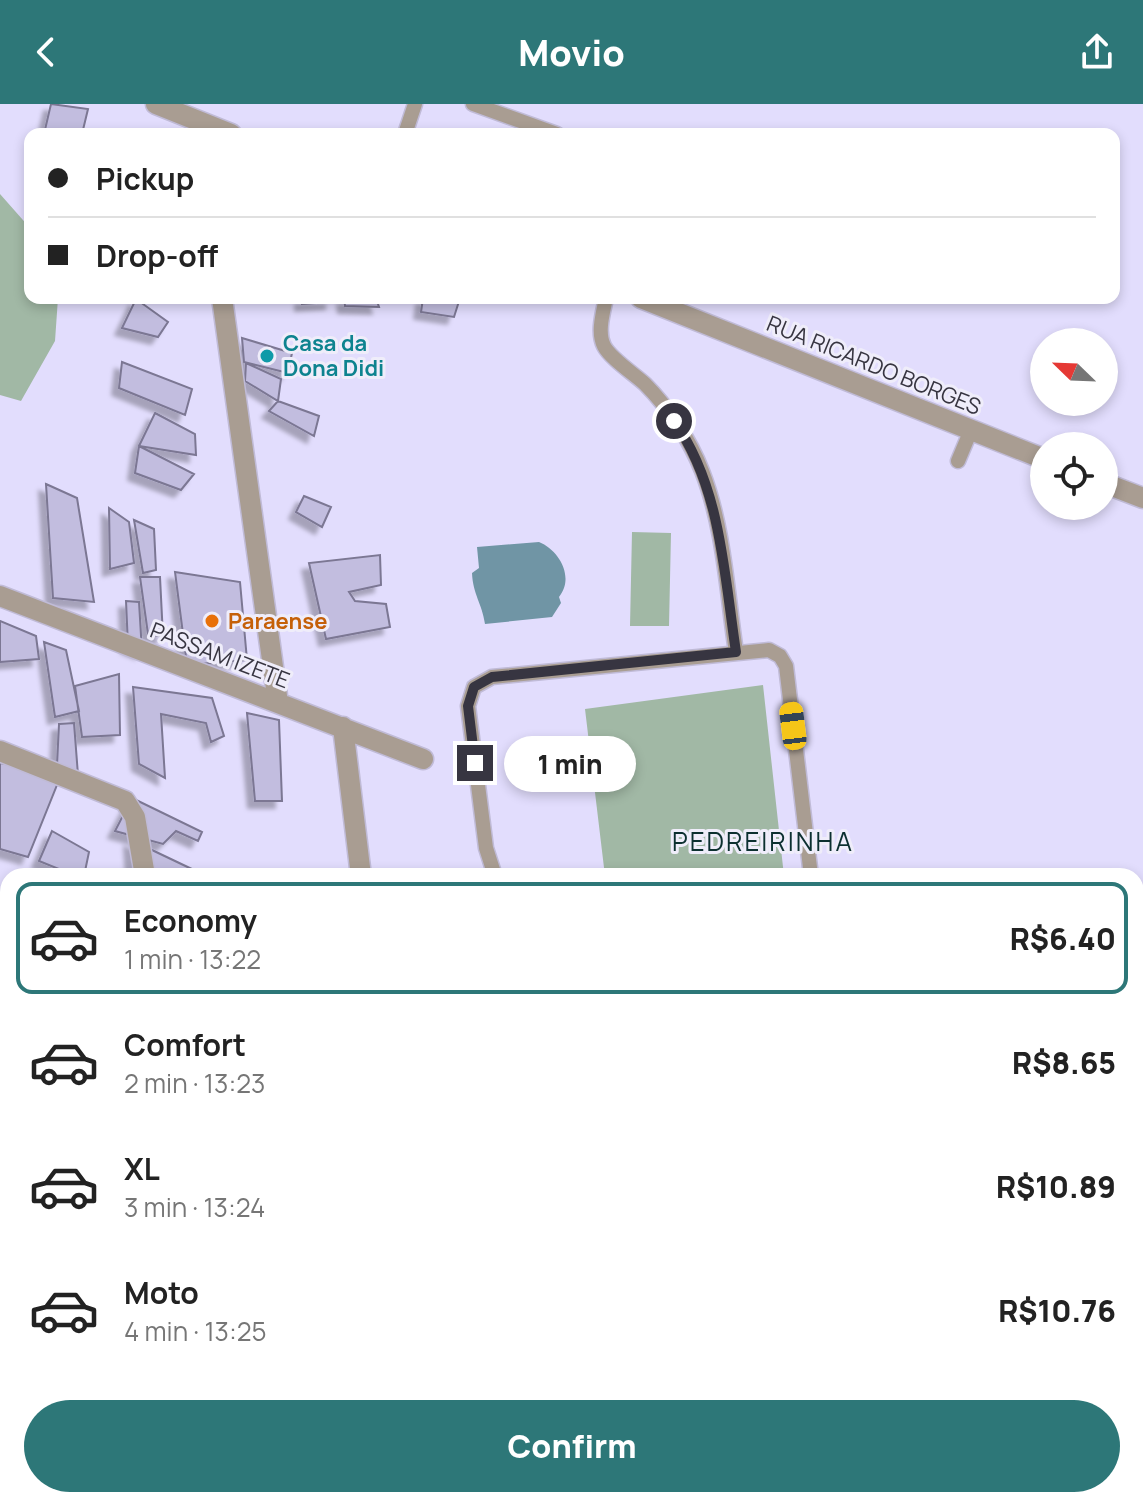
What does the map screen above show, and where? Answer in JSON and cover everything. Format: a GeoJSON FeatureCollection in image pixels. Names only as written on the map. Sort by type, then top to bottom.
{"type":"FeatureCollection","features":[{"type":"Feature","properties":{"kind":"street"},"geometry":{"type":"LineString","coordinates":[[156,104],[198,127]]}},
{"type":"Feature","properties":{"kind":"street"},"geometry":{"type":"LineString","coordinates":[[223,304],[278,703]]}},
{"type":"Feature","properties":{"kind":"street","name":"RUA RICARDO BORGES"},"geometry":{"type":"LineString","coordinates":[[656,304],[1030,453]]}},
{"type":"Feature","properties":{"kind":"street"},"geometry":{"type":"LineString","coordinates":[[1118,488],[1143,498]]}},
{"type":"Feature","properties":{"kind":"street","name":"PASSAM IZETE"},"geometry":{"type":"LineString","coordinates":[[0,596],[423,759]]}},
{"type":"Feature","properties":{"kind":"street"},"geometry":{"type":"LineString","coordinates":[[343,727],[360,868]]}},
{"type":"Feature","properties":{"kind":"street"},"geometry":{"type":"LineString","coordinates":[[0,751],[125,801],[135,817],[144,868]]}},
{"type":"Feature","properties":{"kind":"lane"},"geometry":{"type":"LineString","coordinates":[[407,128],[415,104]]}},
{"type":"Feature","properties":{"kind":"lane"},"geometry":{"type":"LineString","coordinates":[[473,104],[540,128]]}},
{"type":"Feature","properties":{"kind":"lane"},"geometry":{"type":"LineString","coordinates":[[605,304],[601,323],[604,346],[663,406],[684,436],[702,471],[715,515],[736,652]]}},
{"type":"Feature","properties":{"kind":"lane"},"geometry":{"type":"LineString","coordinates":[[958,461],[971,430]]}},
{"type":"Feature","properties":{"kind":"lane"},"geometry":{"type":"LineString","coordinates":[[492,868],[486,848],[468,706],[474,687],[492,677],[769,650],[780,656],[786,666],[810,868]]}},
{"type":"Feature","properties":{"kind":"green space"},"geometry":{"type":"Polygon","coordinates":[[[0,194],[24,221],[24,304],[58,304],[55,341],[21,401],[0,395],[0,194]]]}},
{"type":"Feature","properties":{"kind":"green space"},"geometry":{"type":"Polygon","coordinates":[[[632,532],[671,533],[669,626],[630,626],[632,532]]]}},
{"type":"Feature","properties":{"kind":"green space"},"geometry":{"type":"Polygon","coordinates":[[[763,685],[783,868],[604,868],[585,709],[763,685]]]}},
{"type":"Feature","properties":{"kind":"water"},"geometry":{"type":"Polygon","coordinates":[[[539,542],[553,551],[565,573],[564,589],[559,597],[561,603],[552,617],[485,624],[472,573],[479,568],[477,547],[539,542]]]}},
{"type":"Feature","properties":{"kind":"building"},"geometry":{"type":"Polygon","coordinates":[[[51,104],[88,109],[83,128],[45,128],[51,104]]]}},
{"type":"Feature","properties":{"kind":"building"},"geometry":{"type":"Polygon","coordinates":[[[134,304],[143,304],[168,322],[158,337],[122,328],[134,304]]]}},
{"type":"Feature","properties":{"kind":"building"},"geometry":{"type":"Polygon","coordinates":[[[378,304],[379,307],[345,306],[378,304]]]}},
{"type":"Feature","properties":{"kind":"building"},"geometry":{"type":"Polygon","coordinates":[[[422,304],[458,304],[454,317],[421,312],[422,304]]]}},
{"type":"Feature","properties":{"kind":"building","name":"Casa da Dona Didi"},"geometry":{"type":"Polygon","coordinates":[[[242,338],[292,353],[288,373],[244,362],[242,338]]]}},
{"type":"Feature","properties":{"kind":"building"},"geometry":{"type":"Polygon","coordinates":[[[122,362],[192,389],[185,415],[119,388],[122,362]]]}},
{"type":"Feature","properties":{"kind":"building"},"geometry":{"type":"Polygon","coordinates":[[[246,363],[281,379],[278,401],[245,381],[246,363]]]}},
{"type":"Feature","properties":{"kind":"building"},"geometry":{"type":"Polygon","coordinates":[[[278,401],[319,416],[314,436],[269,411],[278,401]]]}},
{"type":"Feature","properties":{"kind":"building"},"geometry":{"type":"Polygon","coordinates":[[[155,413],[195,434],[196,455],[139,446],[155,413]]]}},
{"type":"Feature","properties":{"kind":"building"},"geometry":{"type":"Polygon","coordinates":[[[139,446],[194,474],[181,490],[135,473],[139,446]]]}},
{"type":"Feature","properties":{"kind":"building"},"geometry":{"type":"Polygon","coordinates":[[[46,484],[77,498],[94,602],[53,598],[46,484]]]}},
{"type":"Feature","properties":{"kind":"building"},"geometry":{"type":"Polygon","coordinates":[[[304,496],[331,507],[322,527],[296,512],[304,496]]]}},
{"type":"Feature","properties":{"kind":"building"},"geometry":{"type":"Polygon","coordinates":[[[109,508],[129,522],[134,563],[110,569],[109,508]]]}},
{"type":"Feature","properties":{"kind":"building"},"geometry":{"type":"Polygon","coordinates":[[[134,520],[154,529],[156,570],[143,573],[134,520]]]}},
{"type":"Feature","properties":{"kind":"building"},"geometry":{"type":"Polygon","coordinates":[[[380,555],[381,585],[349,592],[355,601],[386,604],[390,627],[326,639],[309,563],[380,555]]]}},
{"type":"Feature","properties":{"kind":"building","name":"Paraense"},"geometry":{"type":"Polygon","coordinates":[[[175,572],[240,582],[247,660],[187,665],[175,572]]]}},
{"type":"Feature","properties":{"kind":"building"},"geometry":{"type":"Polygon","coordinates":[[[140,577],[160,577],[163,637],[148,634],[140,577]]]}},
{"type":"Feature","properties":{"kind":"building"},"geometry":{"type":"Polygon","coordinates":[[[126,601],[139,602],[142,652],[128,646],[126,601]]]}},
{"type":"Feature","properties":{"kind":"building"},"geometry":{"type":"Polygon","coordinates":[[[0,621],[36,636],[39,659],[0,662],[0,621]]]}},
{"type":"Feature","properties":{"kind":"building"},"geometry":{"type":"Polygon","coordinates":[[[44,642],[66,650],[79,711],[55,717],[44,642]]]}},
{"type":"Feature","properties":{"kind":"building"},"geometry":{"type":"Polygon","coordinates":[[[119,674],[120,735],[82,737],[75,686],[119,674]]]}},
{"type":"Feature","properties":{"kind":"building"},"geometry":{"type":"Polygon","coordinates":[[[133,687],[212,698],[224,736],[211,742],[206,723],[161,714],[165,778],[139,764],[133,687]]]}},
{"type":"Feature","properties":{"kind":"building"},"geometry":{"type":"Polygon","coordinates":[[[247,713],[279,720],[282,801],[255,801],[247,713]]]}},
{"type":"Feature","properties":{"kind":"building"},"geometry":{"type":"Polygon","coordinates":[[[74,723],[78,775],[57,765],[59,724],[74,723]]]}},
{"type":"Feature","properties":{"kind":"building"},"geometry":{"type":"Polygon","coordinates":[[[0,763],[61,775],[28,857],[0,849],[0,763]]]}},
{"type":"Feature","properties":{"kind":"building"},"geometry":{"type":"Polygon","coordinates":[[[132,798],[202,832],[198,841],[176,831],[163,844],[115,831],[132,798]]]}},
{"type":"Feature","properties":{"kind":"building"},"geometry":{"type":"Polygon","coordinates":[[[52,831],[89,852],[86,868],[56,868],[39,861],[52,831]]]}},
{"type":"Feature","properties":{"kind":"building"},"geometry":{"type":"Polygon","coordinates":[[[131,840],[190,868],[133,868],[131,840]]]}},
{"type":"Feature","properties":{"kind":"place","name":"Casa da Dona Didi"},"geometry":{"type":"Point","coordinates":[267,356]}},
{"type":"Feature","properties":{"kind":"place","name":"Paraense"},"geometry":{"type":"Point","coordinates":[212,621]}},
{"type":"Feature","properties":{"kind":"district","name":"PEDREIRINHA"},"geometry":{"type":"Point","coordinates":[763,842]}},
{"type":"Feature","properties":{"kind":"route"},"geometry":{"type":"LineString","coordinates":[[475,763],[468,706],[474,687],[492,677],[736,652],[715,515],[702,471],[674,421]]}}]}
